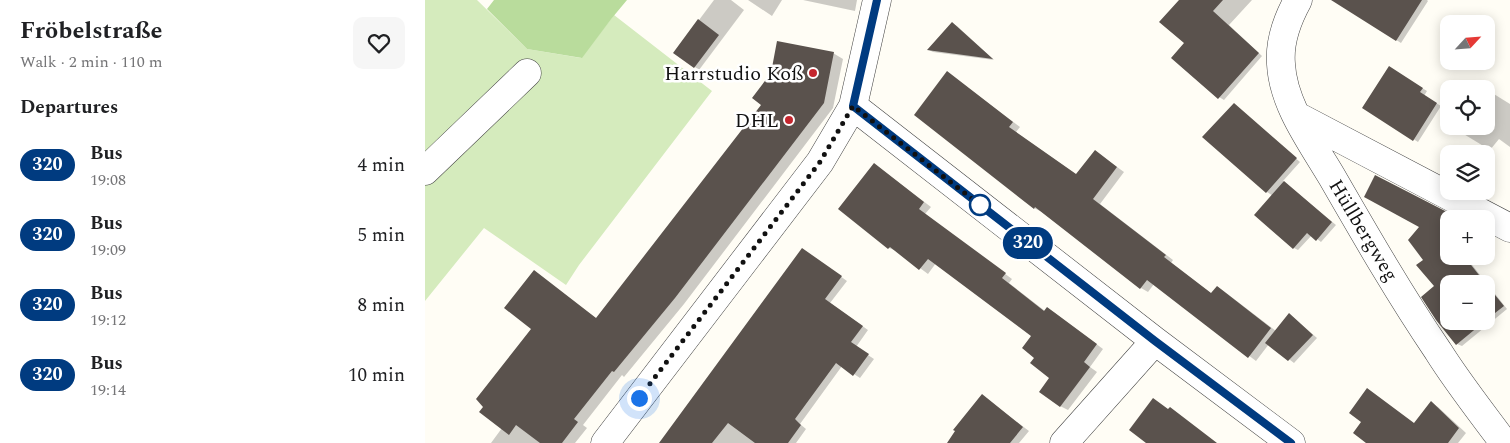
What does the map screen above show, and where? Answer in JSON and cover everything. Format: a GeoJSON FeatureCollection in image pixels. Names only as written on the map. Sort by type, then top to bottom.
{"type":"FeatureCollection","features":[{"type":"Feature","properties":{"kind":"street"},"geometry":{"type":"LineString","coordinates":[[605,443],[820,162],[853,106],[877,0]]}},
{"type":"Feature","properties":{"kind":"street","name":"Hüllbergweg"},"geometry":{"type":"LineString","coordinates":[[1298,0],[1290,15],[1282,39],[1281,65],[1286,91],[1297,116],[1438,352],[1504,443]]}},
{"type":"Feature","properties":{"kind":"street"},"geometry":{"type":"LineString","coordinates":[[425,171],[527,73]]}},
{"type":"Feature","properties":{"kind":"street"},"geometry":{"type":"LineString","coordinates":[[853,106],[1155,341],[1291,443]]}},
{"type":"Feature","properties":{"kind":"street"},"geometry":{"type":"LineString","coordinates":[[1297,116],[1510,228]]}},
{"type":"Feature","properties":{"kind":"street"},"geometry":{"type":"LineString","coordinates":[[1064,443],[1155,341]]}},
{"type":"Feature","properties":{"kind":"green space"},"geometry":{"type":"Polygon","coordinates":[[[425,0],[477,0],[527,49],[581,58],[614,15],[712,91],[579,265],[566,285],[484,228],[425,301],[425,0]]]}},
{"type":"Feature","properties":{"kind":"green space"},"geometry":{"type":"Polygon","coordinates":[[[494,0],[627,0],[582,58],[527,49],[487,9],[494,0]]]}},
{"type":"Feature","properties":{"kind":"building"},"geometry":{"type":"Polygon","coordinates":[[[1179,0],[1223,0],[1213,11],[1259,53],[1218,99],[1171,58],[1184,43],[1159,22],[1179,0]]]}},
{"type":"Feature","properties":{"kind":"building"},"geometry":{"type":"Polygon","coordinates":[[[1331,0],[1422,0],[1396,41],[1331,0]]]}},
{"type":"Feature","properties":{"kind":"building"},"geometry":{"type":"Polygon","coordinates":[[[698,19],[719,35],[694,68],[673,53],[698,19]]]}},
{"type":"Feature","properties":{"kind":"building"},"geometry":{"type":"Polygon","coordinates":[[[952,22],[993,59],[927,50],[952,22]]]}},
{"type":"Feature","properties":{"kind":"building"},"geometry":{"type":"Polygon","coordinates":[[[777,41],[834,52],[824,103],[675,298],[614,372],[612,371],[574,419],[578,422],[562,443],[540,443],[516,425],[509,435],[479,412],[483,407],[476,399],[531,329],[504,308],[534,270],[596,318],[761,105],[752,98],[771,73],[777,41]]]}},
{"type":"Feature","properties":{"kind":"building"},"geometry":{"type":"Polygon","coordinates":[[[1389,66],[1423,88],[1420,92],[1437,103],[1413,141],[1362,108],[1389,66]]]}},
{"type":"Feature","properties":{"kind":"building"},"geometry":{"type":"Polygon","coordinates":[[[947,71],[1013,122],[1009,127],[1076,174],[1095,150],[1117,167],[1093,199],[1166,255],[1164,257],[1211,293],[1217,286],[1271,328],[1248,358],[1147,280],[1140,289],[914,115],[947,71]]]}},
{"type":"Feature","properties":{"kind":"building"},"geometry":{"type":"Polygon","coordinates":[[[1234,103],[1297,158],[1266,193],[1202,137],[1234,103]]]}},
{"type":"Feature","properties":{"kind":"building"},"geometry":{"type":"Polygon","coordinates":[[[874,163],[924,202],[919,209],[1006,273],[1002,278],[1044,311],[1047,307],[1097,344],[1084,362],[1090,367],[1060,407],[1039,392],[1049,378],[1030,363],[1034,358],[1022,348],[1031,336],[928,259],[919,270],[890,247],[888,249],[838,209],[874,163]]]}},
{"type":"Feature","properties":{"kind":"building"},"geometry":{"type":"Polygon","coordinates":[[[1375,175],[1443,210],[1440,210],[1440,265],[1471,265],[1479,275],[1440,275],[1440,325],[1421,297],[1434,286],[1416,265],[1423,260],[1408,240],[1419,227],[1364,197],[1375,175]]]}},
{"type":"Feature","properties":{"kind":"building"},"geometry":{"type":"Polygon","coordinates":[[[1284,181],[1332,222],[1316,241],[1307,233],[1293,249],[1254,215],[1284,181]]]}},
{"type":"Feature","properties":{"kind":"building"},"geometry":{"type":"Polygon","coordinates":[[[802,248],[842,276],[825,299],[863,326],[851,342],[869,354],[853,376],[836,363],[795,419],[801,425],[788,443],[755,443],[728,423],[712,443],[659,443],[802,248]]]}},
{"type":"Feature","properties":{"kind":"building"},"geometry":{"type":"Polygon","coordinates":[[[1495,295],[1504,306],[1495,313],[1495,295]]]}},
{"type":"Feature","properties":{"kind":"building"},"geometry":{"type":"Polygon","coordinates":[[[1289,313],[1313,335],[1288,361],[1265,343],[1289,313]]]}},
{"type":"Feature","properties":{"kind":"building"},"geometry":{"type":"Polygon","coordinates":[[[1444,330],[1474,330],[1456,345],[1444,330]]]}},
{"type":"Feature","properties":{"kind":"building"},"geometry":{"type":"Polygon","coordinates":[[[1367,388],[1414,423],[1431,401],[1459,428],[1448,443],[1366,443],[1353,433],[1361,422],[1349,413],[1367,388]]]}},
{"type":"Feature","properties":{"kind":"building"},"geometry":{"type":"Polygon","coordinates":[[[982,394],[1023,427],[1010,443],[947,443],[955,431],[953,430],[982,394]]]}},
{"type":"Feature","properties":{"kind":"building"},"geometry":{"type":"Polygon","coordinates":[[[1153,398],[1168,409],[1170,407],[1217,443],[1146,443],[1129,430],[1153,398]]]}},
{"type":"Feature","properties":{"kind":"bus line","name":"320"},"geometry":{"type":"LineString","coordinates":[[877,0],[853,106],[1155,341],[1291,443]]}},
{"type":"Feature","properties":{"kind":"place","name":"Harrstudio Koß"},"geometry":{"type":"Point","coordinates":[813,73]}},
{"type":"Feature","properties":{"kind":"place","name":"DHL"},"geometry":{"type":"Point","coordinates":[789,120]}},
{"type":"Feature","properties":{"kind":"route"},"geometry":{"type":"LineString","coordinates":[[639,398],[820,162],[853,106],[980,205]]}}]}
